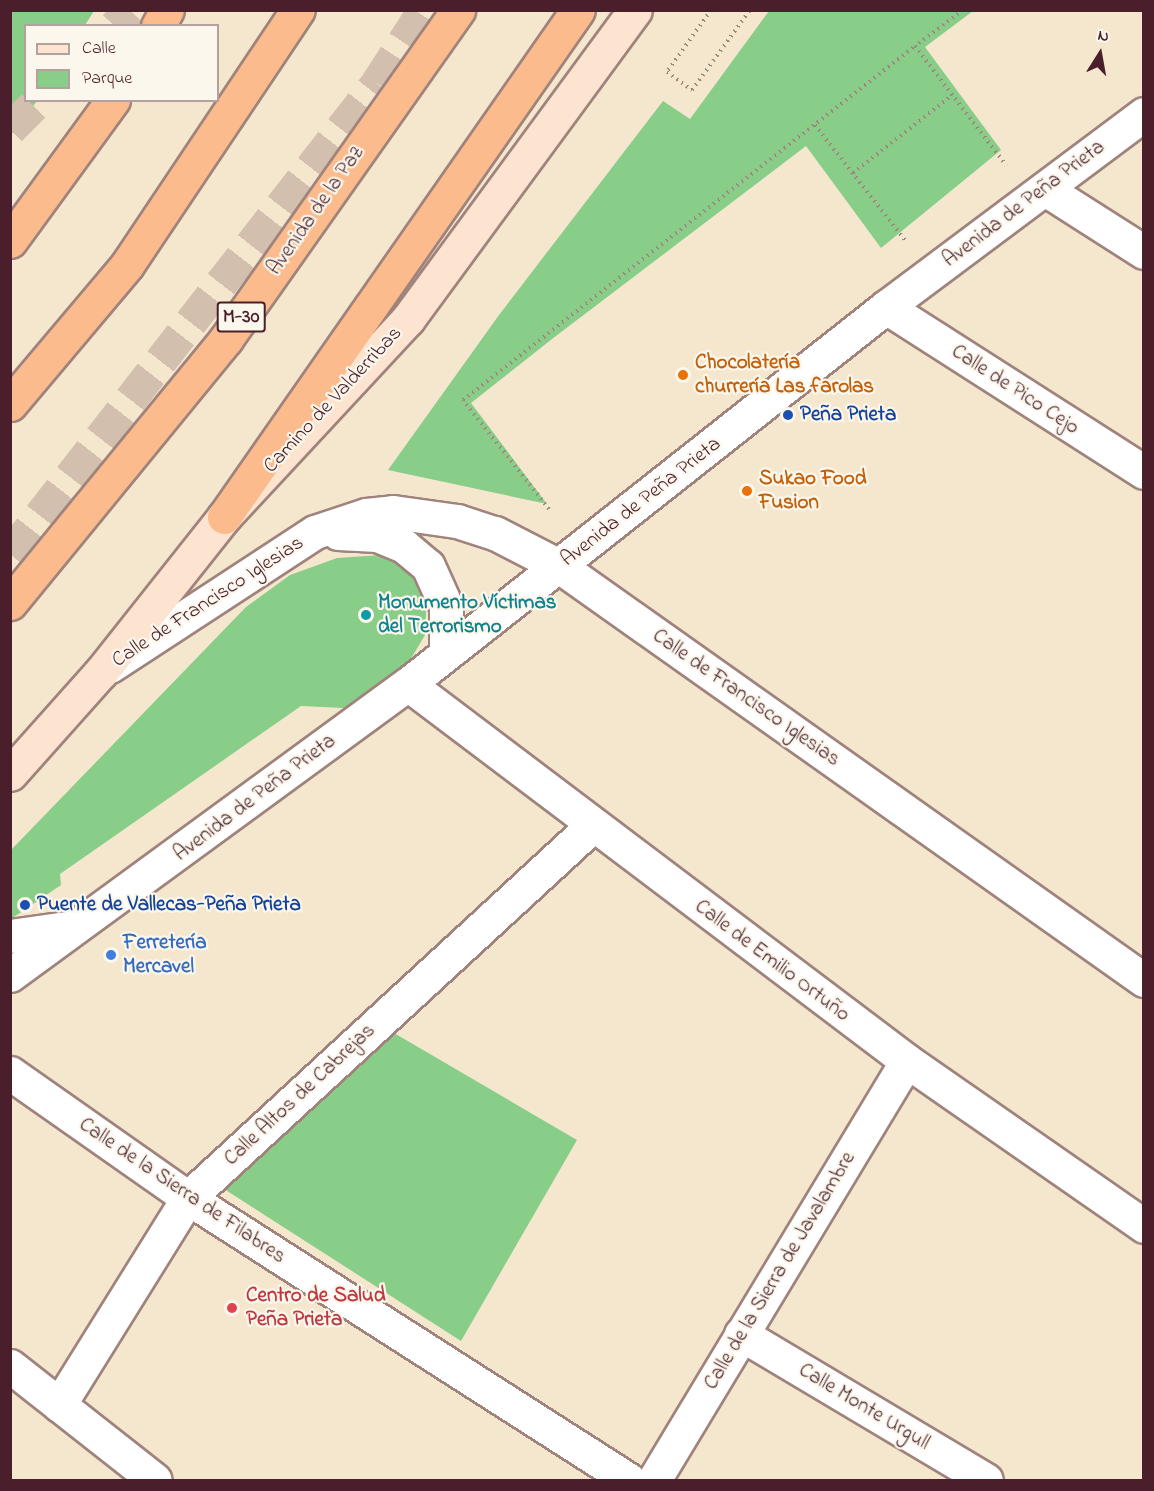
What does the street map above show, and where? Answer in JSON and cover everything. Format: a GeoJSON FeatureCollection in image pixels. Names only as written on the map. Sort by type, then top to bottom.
{"type":"FeatureCollection","features":[{"type":"Feature","properties":{"kind":"highway"},"geometry":{"type":"LineString","coordinates":[[159,24],[167,10]]}},
{"type":"Feature","properties":{"kind":"highway"},"geometry":{"type":"LineString","coordinates":[[10,404],[126,265],[298,10]]}},
{"type":"Feature","properties":{"kind":"highway"},"geometry":{"type":"LineString","coordinates":[[224,517],[578,10]]}},
{"type":"Feature","properties":{"kind":"highway","name":"Avenida de la Paz"},"geometry":{"type":"LineString","coordinates":[[10,603],[226,339],[457,13]]}},
{"type":"Feature","properties":{"kind":"highway"},"geometry":{"type":"LineString","coordinates":[[10,241],[25,208],[111,102]]}},
{"type":"Feature","properties":{"kind":"main road","name":"Camino de Valderribas"},"geometry":{"type":"LineString","coordinates":[[10,774],[101,672],[224,517],[408,319],[635,10]]}},
{"type":"Feature","properties":{"kind":"street","name":"Avenida de Peña Prieta"},"geometry":{"type":"LineString","coordinates":[[10,975],[408,684],[886,307],[1143,114]]}},
{"type":"Feature","properties":{"kind":"street"},"geometry":{"type":"LineString","coordinates":[[1045,189],[1143,252]]}},
{"type":"Feature","properties":{"kind":"street","name":"Calle de Pico Cejo"},"geometry":{"type":"LineString","coordinates":[[886,307],[1143,472]]}},
{"type":"Feature","properties":{"kind":"street","name":"Calle de Francisco Iglesias"},"geometry":{"type":"LineString","coordinates":[[101,672],[315,532],[366,515],[413,514],[457,521],[495,533],[560,566],[1143,980]]}},
{"type":"Feature","properties":{"kind":"street","name":"Calle de Francisco Iglesias"},"geometry":{"type":"LineString","coordinates":[[315,532],[377,535],[404,546],[428,566],[446,606],[446,653]]}},
{"type":"Feature","properties":{"kind":"street","name":"Calle de Emilio Ortuño"},"geometry":{"type":"LineString","coordinates":[[408,684],[592,826],[907,1061],[1143,1226]]}},
{"type":"Feature","properties":{"kind":"street","name":"Calle Altos de Cabrejas"},"geometry":{"type":"LineString","coordinates":[[59,1405],[188,1198],[592,826]]}},
{"type":"Feature","properties":{"kind":"street","name":"Avenida de Peña Prieta"},"geometry":{"type":"LineString","coordinates":[[10,936],[75,927]]}},
{"type":"Feature","properties":{"kind":"street","name":"Calle de la Sierra de Javalambre"},"geometry":{"type":"LineString","coordinates":[[654,1480],[907,1061]]}},
{"type":"Feature","properties":{"kind":"street","name":"Calle de la Sierra de Filabres"},"geometry":{"type":"LineString","coordinates":[[10,1073],[188,1198],[629,1480]]}},
{"type":"Feature","properties":{"kind":"street","name":"Calle Monte Urgull"},"geometry":{"type":"LineString","coordinates":[[741,1334],[986,1480]]}},
{"type":"Feature","properties":{"kind":"street"},"geometry":{"type":"LineString","coordinates":[[10,1366],[155,1480]]}},
{"type":"Feature","properties":{"kind":"path"},"geometry":{"type":"LineString","coordinates":[[711,10],[667,72],[692,90],[750,10]]}},
{"type":"Feature","properties":{"kind":"path"},"geometry":{"type":"LineString","coordinates":[[549,509],[463,400],[963,10]]}},
{"type":"Feature","properties":{"kind":"path"},"geometry":{"type":"LineString","coordinates":[[915,46],[1008,168]]}},
{"type":"Feature","properties":{"kind":"path"},"geometry":{"type":"LineString","coordinates":[[853,173],[952,95]]}},
{"type":"Feature","properties":{"kind":"path"},"geometry":{"type":"LineString","coordinates":[[815,125],[906,241]]}},
{"type":"Feature","properties":{"kind":"green space"},"geometry":{"type":"Polygon","coordinates":[[[11,10],[94,11],[86,24],[24,24],[24,102],[36,102],[11,135],[11,10]]]}},
{"type":"Feature","properties":{"kind":"green space"},"geometry":{"type":"Polygon","coordinates":[[[769,11],[973,11],[925,47],[1001,150],[881,248],[806,146],[552,339],[471,403],[547,504],[388,470],[499,315],[663,101],[690,119],[769,11]]]}},
{"type":"Feature","properties":{"kind":"green space"},"geometry":{"type":"Polygon","coordinates":[[[381,555],[407,566],[427,594],[425,635],[409,662],[344,708],[301,706],[60,874],[61,885],[11,919],[11,850],[246,607],[290,575],[337,558],[381,555]]]}},
{"type":"Feature","properties":{"kind":"green space"},"geometry":{"type":"Polygon","coordinates":[[[394,1033],[577,1140],[461,1341],[221,1187],[394,1033]]]}},
{"type":"Feature","properties":{"kind":"tunnel"},"geometry":{"type":"LineString","coordinates":[[117,24],[130,10]]}},
{"type":"Feature","properties":{"kind":"tunnel"},"geometry":{"type":"LineString","coordinates":[[10,554],[377,83],[424,10]]}},
{"type":"Feature","properties":{"kind":"tunnel"},"geometry":{"type":"LineString","coordinates":[[10,129],[37,102]]}},
{"type":"Feature","properties":{"kind":"place","name":"Chocolatería churrería Las farolas"},"geometry":{"type":"Point","coordinates":[683,375]}},
{"type":"Feature","properties":{"kind":"place","name":"Peña Prieta"},"geometry":{"type":"Point","coordinates":[788,415]}},
{"type":"Feature","properties":{"kind":"place","name":"Sukao Food Fusion"},"geometry":{"type":"Point","coordinates":[747,491]}},
{"type":"Feature","properties":{"kind":"place","name":"Monumento Víctimas del Terrorismo"},"geometry":{"type":"Point","coordinates":[366,615]}},
{"type":"Feature","properties":{"kind":"place","name":"Puente de Vallecas-Peña Prieta"},"geometry":{"type":"Point","coordinates":[25,905]}},
{"type":"Feature","properties":{"kind":"place","name":"Ferretería Mercavel"},"geometry":{"type":"Point","coordinates":[111,955]}},
{"type":"Feature","properties":{"kind":"place","name":"Centro de Salud Peña Prieta"},"geometry":{"type":"Point","coordinates":[232,1308]}}]}
